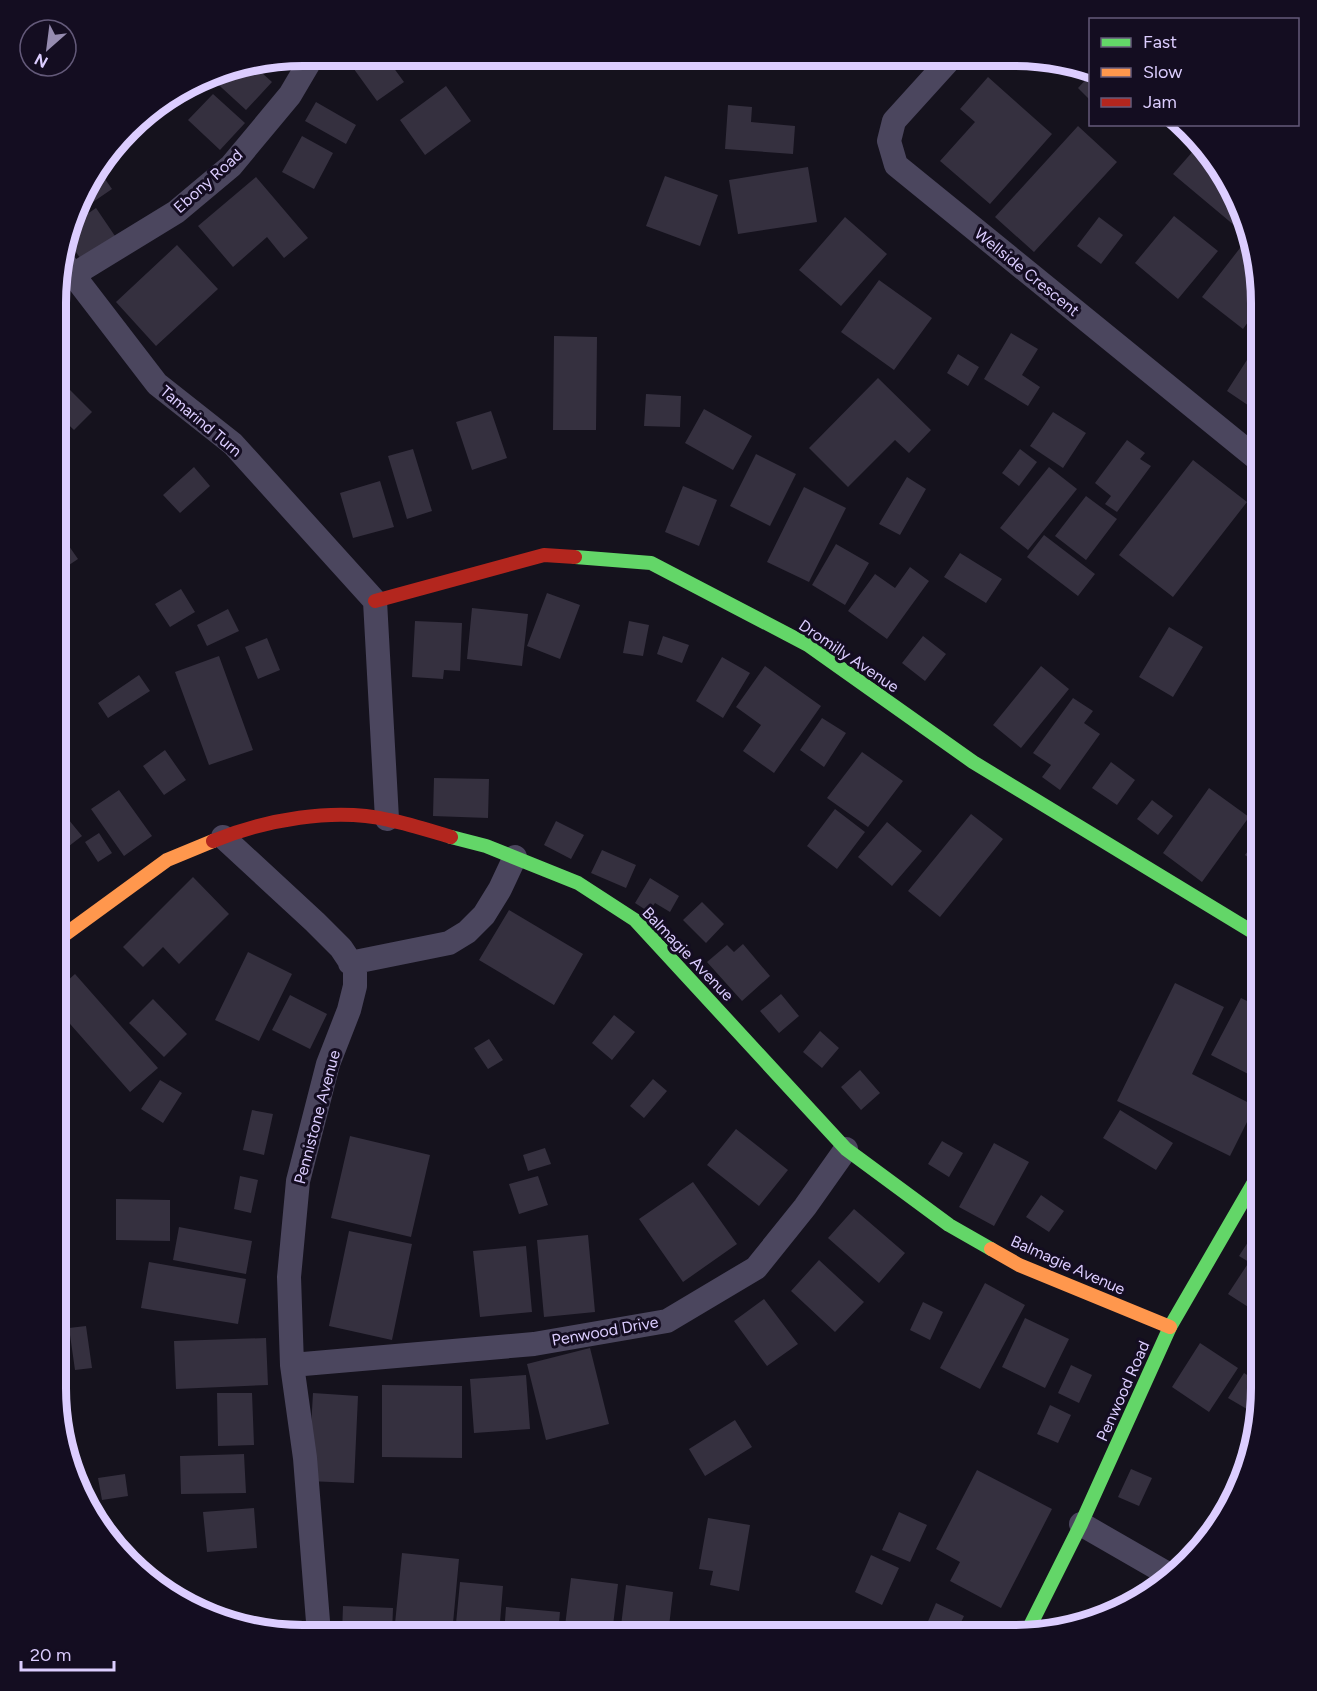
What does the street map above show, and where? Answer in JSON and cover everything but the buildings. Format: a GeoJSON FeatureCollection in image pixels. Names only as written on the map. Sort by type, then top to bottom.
{"type":"FeatureCollection","features":[{"type":"Feature","properties":{"kind":"street","name":"Ebony Road"},"geometry":{"type":"LineString","coordinates":[[69,266],[176,212],[231,165],[290,95],[307,66]]}},
{"type":"Feature","properties":{"kind":"street","name":"Wellside Crescent"},"geometry":{"type":"LineString","coordinates":[[944,66],[894,121],[889,141],[896,165],[1251,454]]}},
{"type":"Feature","properties":{"kind":"street","name":"Tamarind Turn"},"geometry":{"type":"LineString","coordinates":[[69,269],[157,384],[233,444],[375,601]]}},
{"type":"Feature","properties":{"kind":"street","name":"Dromilly Avenue"},"geometry":{"type":"LineString","coordinates":[[375,601],[544,555],[651,563],[808,645],[973,762],[1181,890],[1251,930]]}},
{"type":"Feature","properties":{"kind":"street"},"geometry":{"type":"LineString","coordinates":[[375,601],[387,819]]}},
{"type":"Feature","properties":{"kind":"street","name":"Balmagie Avenue"},"geometry":{"type":"LineString","coordinates":[[66,933],[167,860],[223,837],[270,824],[332,814],[387,819],[486,846],[578,883],[635,920],[846,1149],[949,1225],[1019,1265],[1170,1327]]}},
{"type":"Feature","properties":{"kind":"street","name":"Pennistone Avenue"},"geometry":{"type":"LineString","coordinates":[[223,837],[315,922],[341,948],[355,969],[355,986],[349,1010],[328,1064],[298,1180],[289,1277],[292,1365],[305,1458],[318,1625]]}},
{"type":"Feature","properties":{"kind":"street"},"geometry":{"type":"LineString","coordinates":[[350,963],[449,944],[467,932],[490,906],[515,857]]}},
{"type":"Feature","properties":{"kind":"street","name":"Penwood Drive"},"geometry":{"type":"LineString","coordinates":[[292,1365],[534,1344],[667,1321],[756,1269],[846,1149]]}},
{"type":"Feature","properties":{"kind":"street","name":"Penwood Road"},"geometry":{"type":"LineString","coordinates":[[1031,1624],[1081,1524],[1170,1327],[1251,1190]]}},
{"type":"Feature","properties":{"kind":"street"},"geometry":{"type":"LineString","coordinates":[[1081,1524],[1163,1571]]}},
{"type":"Feature","properties":{"kind":"traffic: fast"},"geometry":{"type":"LineString","coordinates":[[575,557],[651,563],[808,645],[973,762],[1251,931]]}},
{"type":"Feature","properties":{"kind":"traffic: fast"},"geometry":{"type":"LineString","coordinates":[[451,837],[486,846],[578,883],[635,920],[846,1149],[949,1225],[991,1249]]}},
{"type":"Feature","properties":{"kind":"traffic: fast"},"geometry":{"type":"LineString","coordinates":[[1031,1624],[1081,1524],[1170,1327],[1251,1187]]}},
{"type":"Feature","properties":{"kind":"traffic: slow"},"geometry":{"type":"LineString","coordinates":[[66,934],[167,860],[213,841]]}},
{"type":"Feature","properties":{"kind":"traffic: slow"},"geometry":{"type":"LineString","coordinates":[[991,1249],[1019,1265],[1170,1327]]}},
{"type":"Feature","properties":{"kind":"traffic: jam"},"geometry":{"type":"LineString","coordinates":[[375,601],[544,555],[575,557]]}},
{"type":"Feature","properties":{"kind":"traffic: jam"},"geometry":{"type":"LineString","coordinates":[[213,841],[254,827],[323,815],[368,816],[451,837]]}}]}
